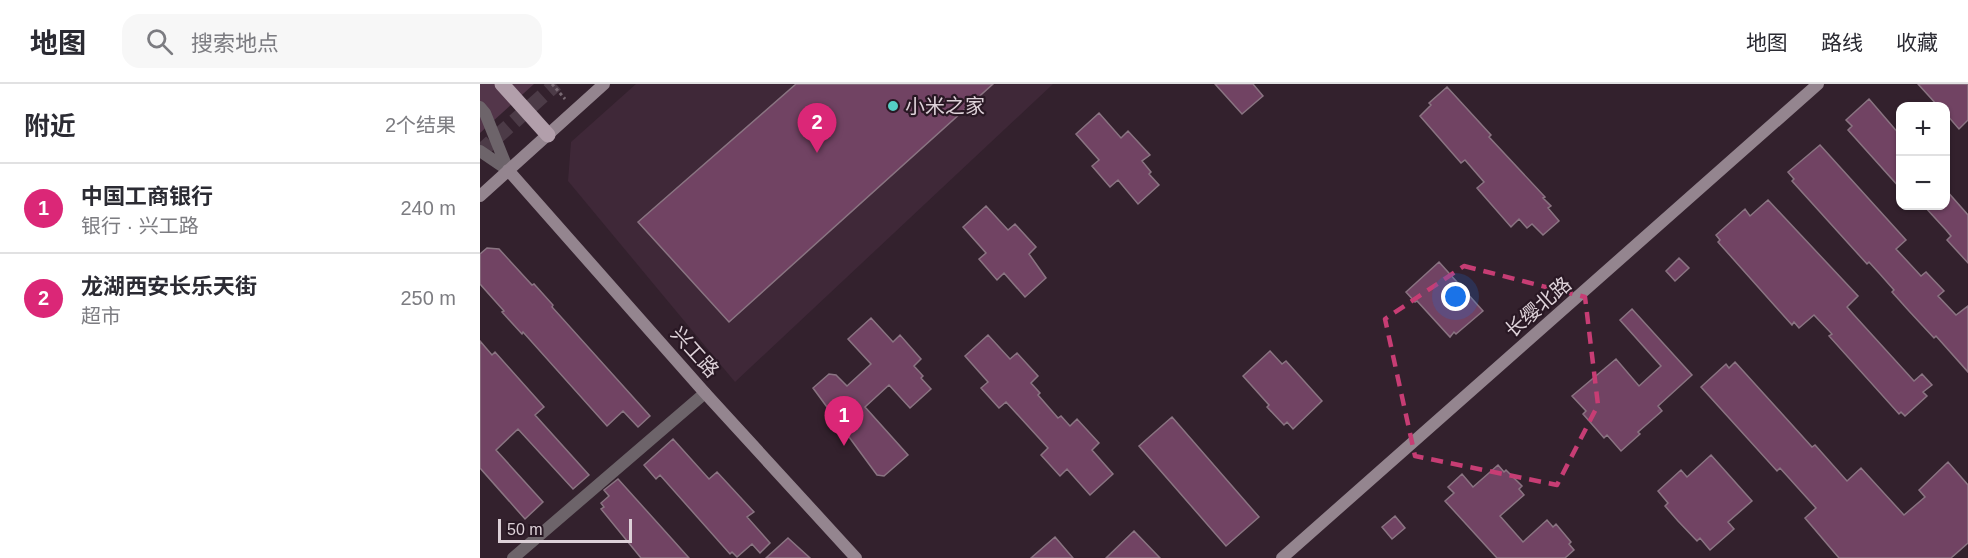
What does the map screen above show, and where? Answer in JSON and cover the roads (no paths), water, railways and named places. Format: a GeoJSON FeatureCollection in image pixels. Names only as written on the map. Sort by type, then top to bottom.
{"type":"FeatureCollection","features":[{"type":"Feature","properties":{"kind":"main road"},"geometry":{"type":"LineString","coordinates":[[502,84],[548,135]]}},
{"type":"Feature","properties":{"kind":"street"},"geometry":{"type":"LineString","coordinates":[[480,196],[604,84]]}},
{"type":"Feature","properties":{"kind":"street","name":"长缨北路"},"geometry":{"type":"LineString","coordinates":[[1282,558],[1818,84]]}},
{"type":"Feature","properties":{"kind":"street","name":"兴工路"},"geometry":{"type":"LineString","coordinates":[[480,107],[485,113],[508,170]]}},
{"type":"Feature","properties":{"kind":"street","name":"兴工路"},"geometry":{"type":"LineString","coordinates":[[480,151],[508,170],[705,393],[856,558]]}},
{"type":"Feature","properties":{"kind":"street"},"geometry":{"type":"LineString","coordinates":[[513,558],[705,393]]}},
{"type":"Feature","properties":{"kind":"tunnel"},"geometry":{"type":"LineString","coordinates":[[480,152],[556,84]]}},
{"type":"Feature","properties":{"kind":"place","name":"小米之家"},"geometry":{"type":"Point","coordinates":[893,106]}},
{"type":"Feature","properties":{"kind":"place","name":"龙湖西安长乐天街"},"geometry":{"type":"Point","coordinates":[817,153]}},
{"type":"Feature","properties":{"kind":"place","name":"中国工商银行"},"geometry":{"type":"Point","coordinates":[844,446]}}]}
